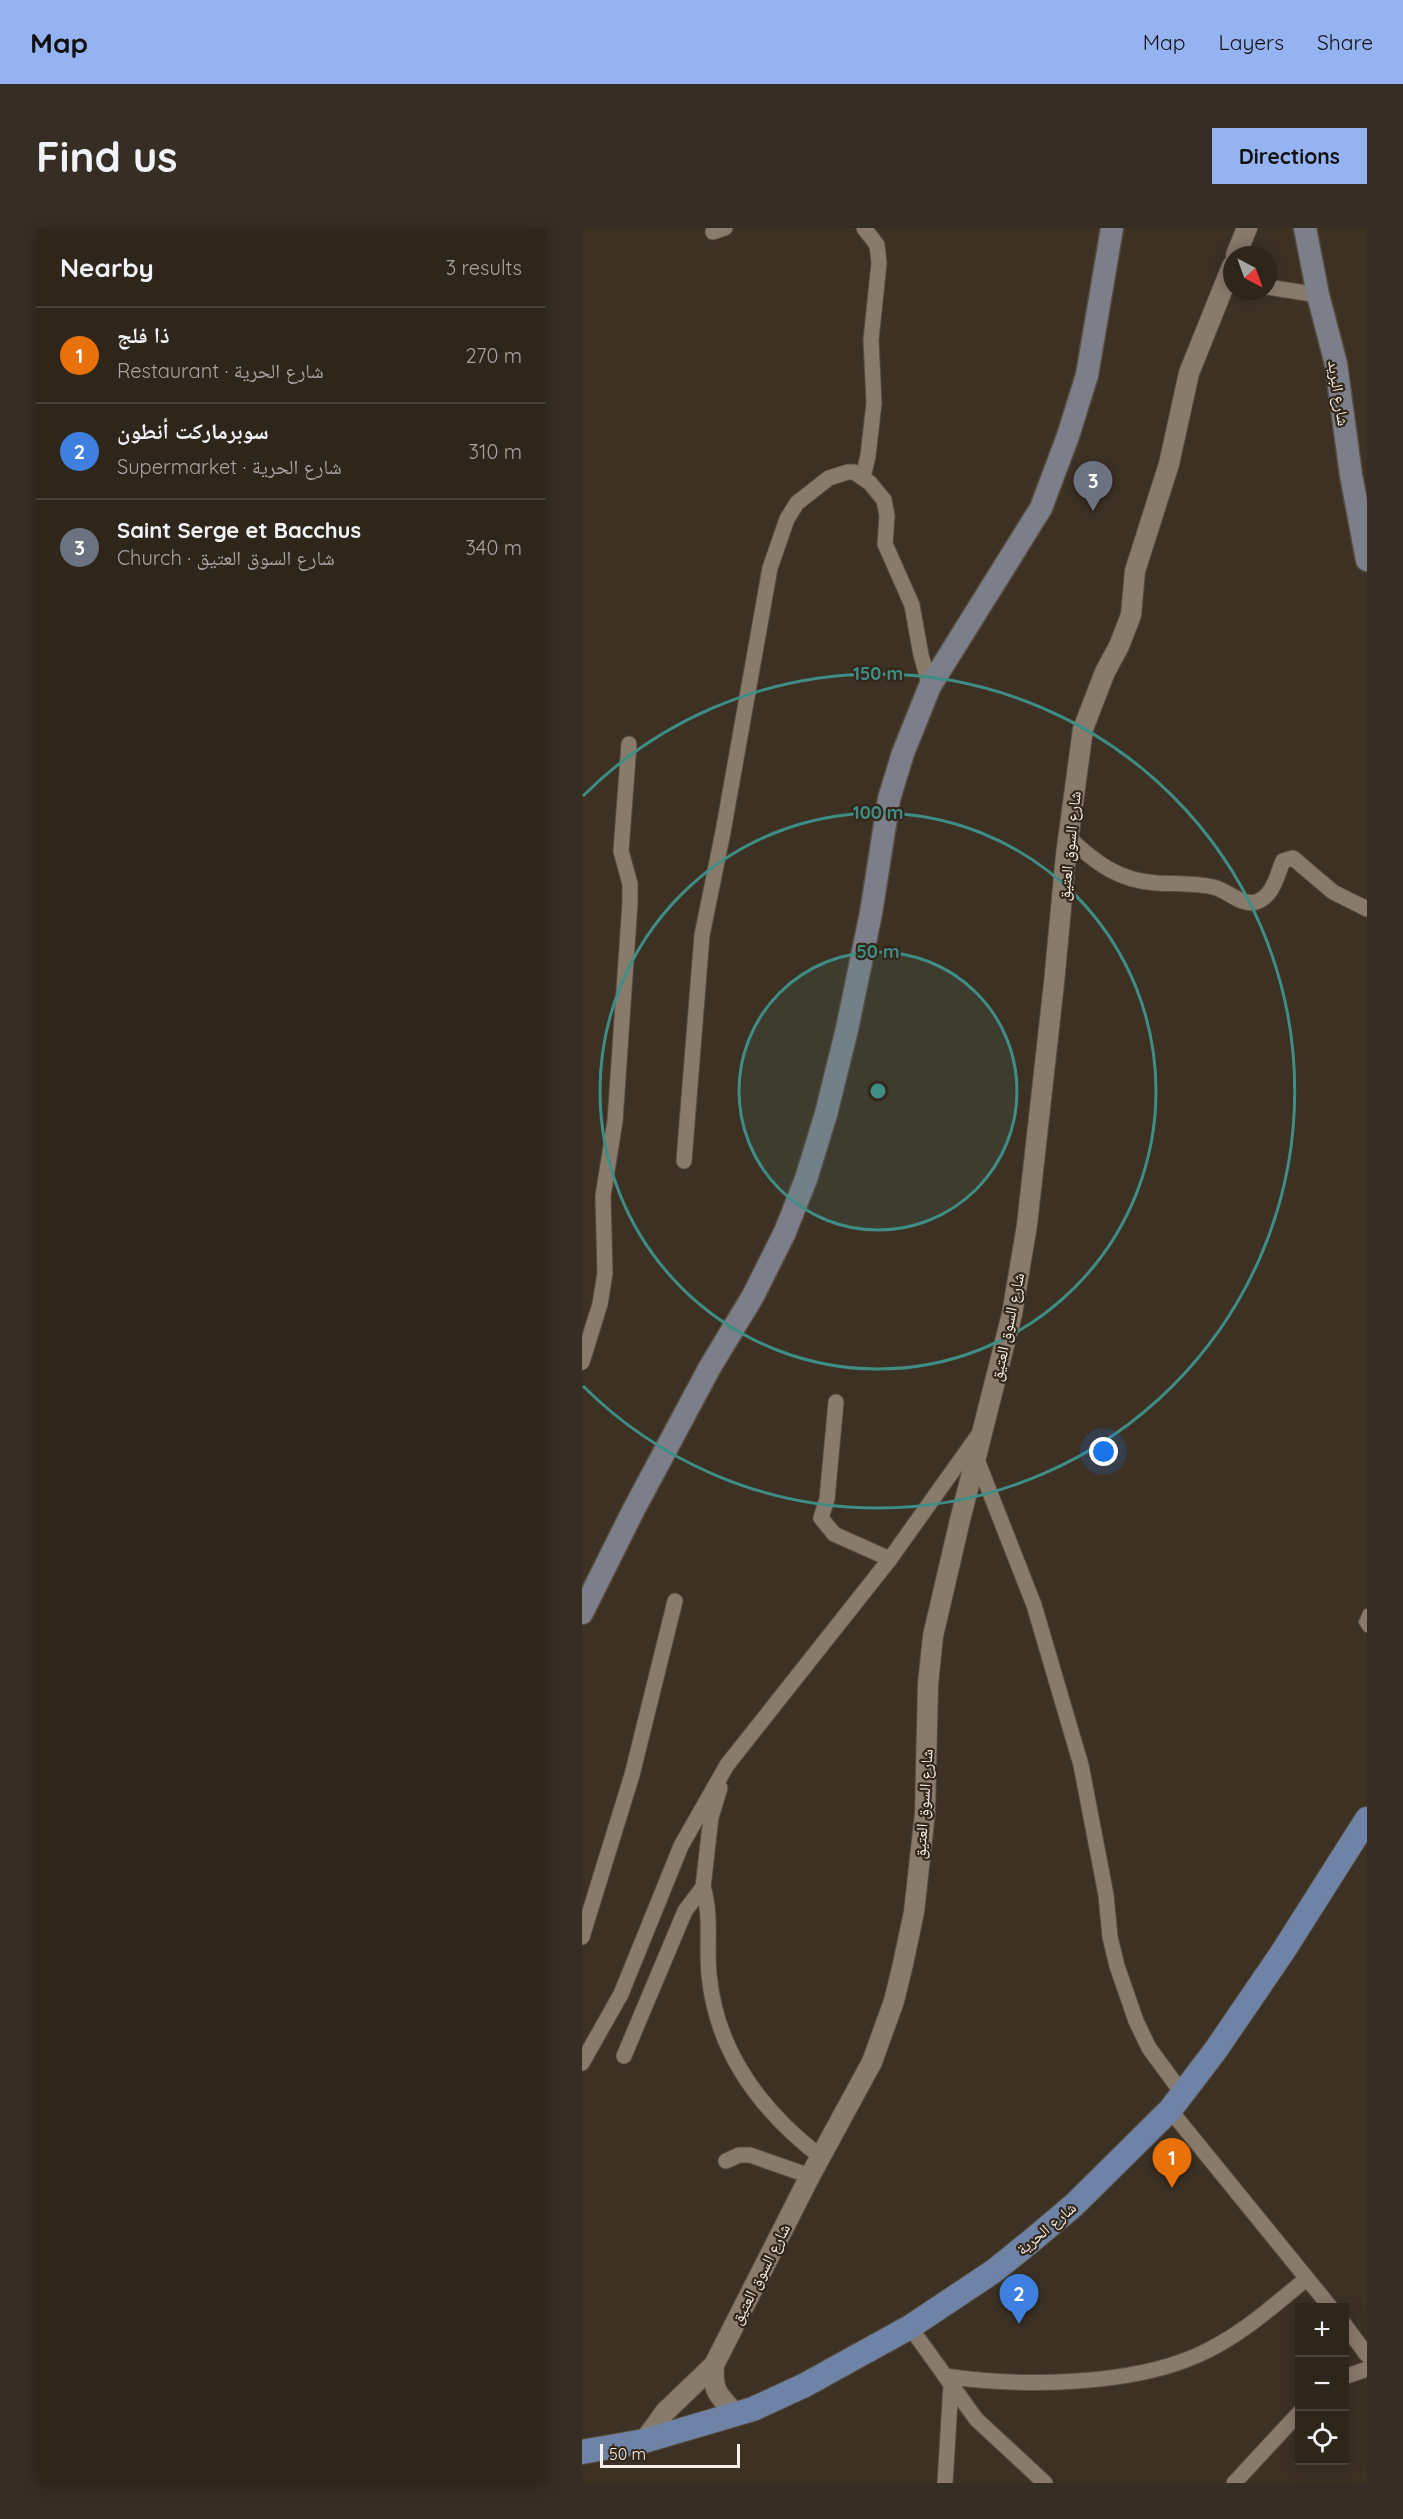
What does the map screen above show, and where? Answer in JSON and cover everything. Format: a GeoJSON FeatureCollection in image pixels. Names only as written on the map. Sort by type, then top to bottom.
{"type":"FeatureCollection","features":[{"type":"Feature","properties":{"kind":"main road"},"geometry":{"type":"LineString","coordinates":[[582,1613],[634,1509],[710,1367],[753,1296],[785,1232],[806,1179],[826,1114],[847,1029],[871,912],[889,799],[903,753],[930,686],[1041,508],[1068,436],[1087,375],[1112,228]]}},
{"type":"Feature","properties":{"kind":"main road","name":"شارع البريد"},"geometry":{"type":"LineString","coordinates":[[1305,228],[1318,295],[1336,364],[1351,475],[1367,560]]}},
{"type":"Feature","properties":{"kind":"main road","name":"شارع الحرية"},"geometry":{"type":"LineString","coordinates":[[582,2452],[644,2441],[737,2415],[806,2385],[910,2327],[994,2271],[1030,2242],[1089,2192],[1176,2102],[1215,2051],[1282,1953],[1367,1819]]}},
{"type":"Feature","properties":{"kind":"street"},"geometry":{"type":"LineString","coordinates":[[863,477],[868,456],[874,403],[871,340],[879,263],[876,245],[864,228]]}},
{"type":"Feature","properties":{"kind":"street"},"geometry":{"type":"LineString","coordinates":[[1239,246],[1246,228]]}},
{"type":"Feature","properties":{"kind":"street"},"geometry":{"type":"LineString","coordinates":[[1277,288],[1318,295]]}},
{"type":"Feature","properties":{"kind":"street","name":"شارع السوق العتيق"},"geometry":{"type":"LineString","coordinates":[[644,2441],[665,2412],[714,2365],[810,2176],[872,2062],[894,2001],[914,1912],[925,1813],[928,1684],[933,1636],[1012,1314],[1027,1225],[1083,729],[1104,672],[1119,646],[1131,615],[1135,571],[1169,464],[1189,373],[1223,293]]}},
{"type":"Feature","properties":{"kind":"street"},"geometry":{"type":"LineString","coordinates":[[684,1161],[702,935],[723,832],[770,568],[780,535],[797,503],[829,478],[848,471],[863,477],[878,490],[884,500],[887,516],[885,544],[912,605],[921,656],[930,686]]}},
{"type":"Feature","properties":{"kind":"street"},"geometry":{"type":"LineString","coordinates":[[582,1362],[600,1304],[605,1273],[603,1196],[615,1121],[630,903],[630,884],[621,851],[628,744]]}},
{"type":"Feature","properties":{"kind":"street"},"geometry":{"type":"LineString","coordinates":[[1069,838],[1118,876],[1154,883],[1215,887],[1228,892],[1240,901],[1250,902],[1263,898],[1270,891],[1282,861],[1293,858],[1333,892],[1367,909]]}},
{"type":"Feature","properties":{"kind":"street"},"geometry":{"type":"LineString","coordinates":[[836,1402],[822,1518],[834,1534],[890,1559]]}},
{"type":"Feature","properties":{"kind":"street"},"geometry":{"type":"LineString","coordinates":[[582,2063],[621,1994],[681,1846],[727,1765],[890,1559],[984,1426]]}},
{"type":"Feature","properties":{"kind":"street"},"geometry":{"type":"LineString","coordinates":[[976,1457],[1034,1605],[1081,1765],[1106,1895],[1110,1937],[1117,1966],[1136,2021],[1176,2102],[1306,2279],[1327,2303]]}},
{"type":"Feature","properties":{"kind":"street"},"geometry":{"type":"LineString","coordinates":[[582,1937],[632,1775],[675,1601]]}},
{"type":"Feature","properties":{"kind":"street"},"geometry":{"type":"LineString","coordinates":[[727,1765],[711,1817],[703,1887],[709,1918],[709,1973],[717,2016],[726,2045],[737,2066],[777,2119],[796,2138],[821,2157]]}},
{"type":"Feature","properties":{"kind":"street"},"geometry":{"type":"LineString","coordinates":[[624,2056],[685,1911],[703,1887]]}},
{"type":"Feature","properties":{"kind":"street"},"geometry":{"type":"LineString","coordinates":[[726,2161],[739,2155],[750,2155],[810,2176]]}},
{"type":"Feature","properties":{"kind":"street"},"geometry":{"type":"LineString","coordinates":[[948,2381],[1084,2380],[1152,2370],[1197,2356],[1233,2337],[1306,2279]]}},
{"type":"Feature","properties":{"kind":"street"},"geometry":{"type":"LineString","coordinates":[[910,2327],[976,2419],[1045,2483]]}},
{"type":"Feature","properties":{"kind":"street"},"geometry":{"type":"LineString","coordinates":[[1349,2328],[1362,2339],[1367,2355]]}},
{"type":"Feature","properties":{"kind":"street"},"geometry":{"type":"LineString","coordinates":[[714,2365],[715,2393],[737,2415]]}},
{"type":"Feature","properties":{"kind":"street"},"geometry":{"type":"LineString","coordinates":[[1349,2375],[1367,2369]]}},
{"type":"Feature","properties":{"kind":"street"},"geometry":{"type":"LineString","coordinates":[[945,2483],[948,2381]]}},
{"type":"Feature","properties":{"kind":"street"},"geometry":{"type":"LineString","coordinates":[[1234,2483],[1295,2416]]}},
{"type":"Feature","properties":{"kind":"lane"},"geometry":{"type":"LineString","coordinates":[[1367,1613],[1363,1622],[1367,1628]]}},
{"type":"Feature","properties":{"kind":"place","name":"Saint Serge et Bacchus"},"geometry":{"type":"Point","coordinates":[1093,511]}},
{"type":"Feature","properties":{"kind":"place","name":"ذا فلج"},"geometry":{"type":"Point","coordinates":[1172,2188]}},
{"type":"Feature","properties":{"kind":"place","name":"سوبرماركت أنطون"},"geometry":{"type":"Point","coordinates":[1019,2324]}}]}
